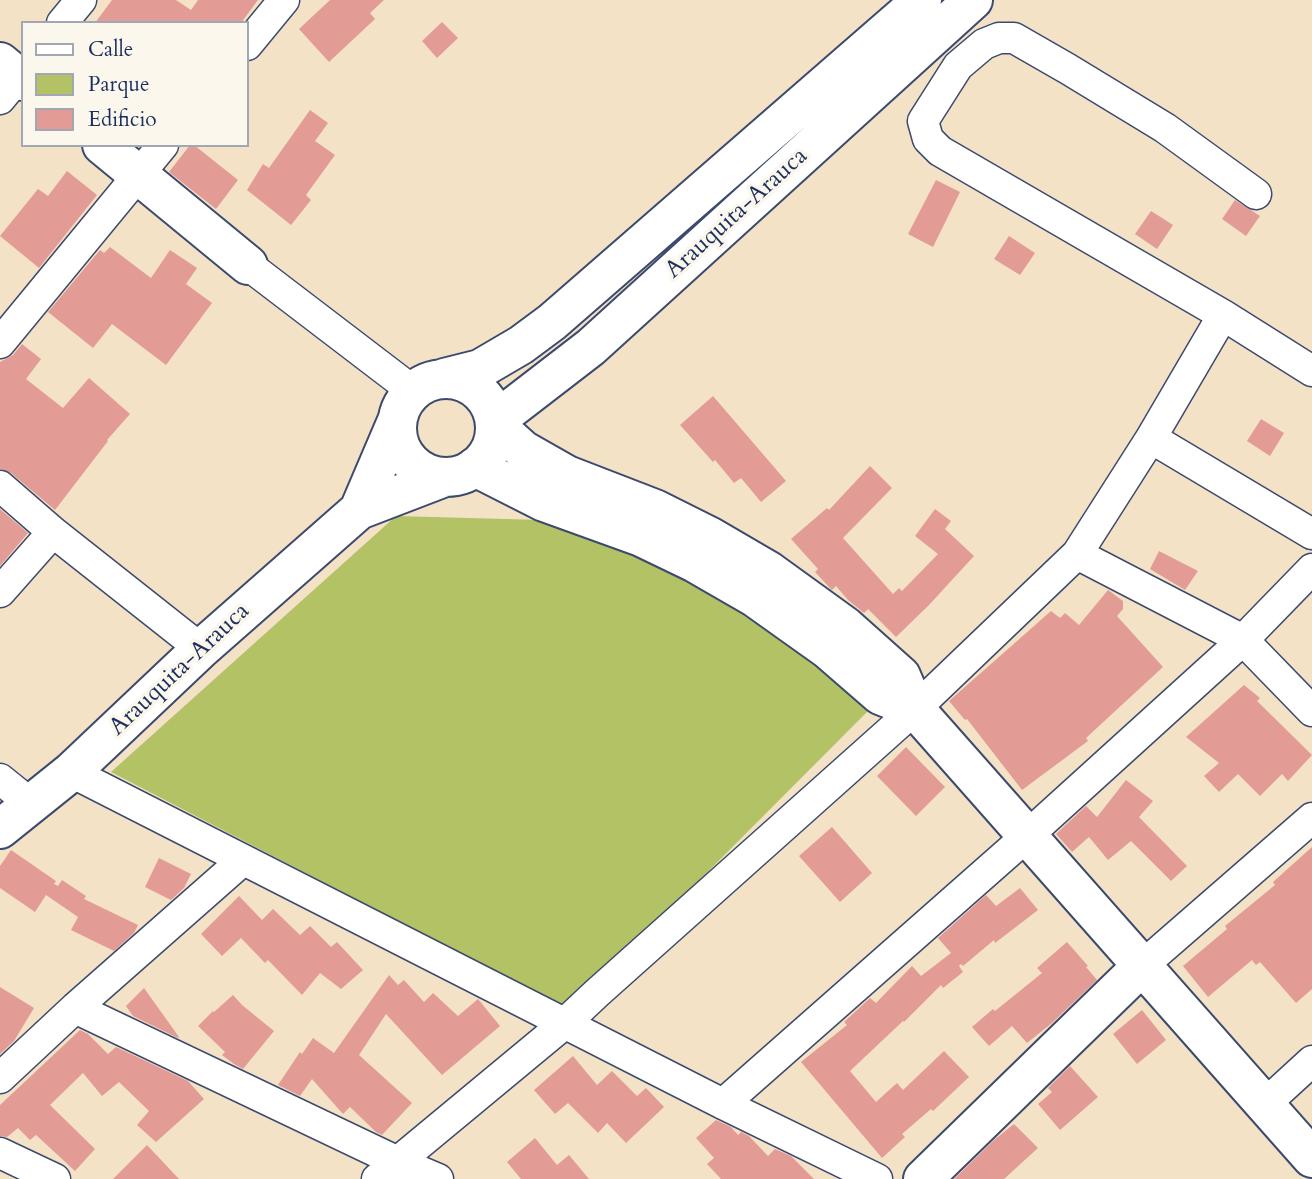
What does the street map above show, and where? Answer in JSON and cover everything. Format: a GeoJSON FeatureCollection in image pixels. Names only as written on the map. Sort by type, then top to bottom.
{"type":"FeatureCollection","features":[{"type":"Feature","properties":{"kind":"main road","name":"Arauquita-Arauca"},"geometry":{"type":"LineString","coordinates":[[418,397],[480,369],[521,345],[552,322],[922,0]]}},
{"type":"Feature","properties":{"kind":"main road","name":"Arauquita-Arauca"},"geometry":{"type":"LineString","coordinates":[[495,423],[591,347],[973,0]]}},
{"type":"Feature","properties":{"kind":"main road"},"geometry":{"type":"LineString","coordinates":[[104,147],[247,265]]}},
{"type":"Feature","properties":{"kind":"main road"},"geometry":{"type":"LineString","coordinates":[[359,510],[460,472],[486,456],[493,441],[495,423],[491,407],[483,395],[458,380],[418,397],[397,435],[408,460],[419,469],[431,475],[460,472],[640,537],[695,563],[754,597],[827,649],[880,695],[915,709]]}},
{"type":"Feature","properties":{"kind":"main road"},"geometry":{"type":"LineString","coordinates":[[359,510],[418,397]]}},
{"type":"Feature","properties":{"kind":"main road"},"geometry":{"type":"LineString","coordinates":[[495,423],[523,450],[567,475],[655,509],[769,571],[845,626],[901,676],[915,709],[1312,1158]]}},
{"type":"Feature","properties":{"kind":"main road","name":"Arauquita-Arauca"},"geometry":{"type":"LineString","coordinates":[[0,829],[71,772],[201,649],[359,510]]}},
{"type":"Feature","properties":{"kind":"main road"},"geometry":{"type":"LineString","coordinates":[[923,1179],[1142,965]]}},
{"type":"Feature","properties":{"kind":"street"},"geometry":{"type":"LineString","coordinates":[[64,21],[81,0]]}},
{"type":"Feature","properties":{"kind":"street"},"geometry":{"type":"LineString","coordinates":[[248,44],[284,0]]}},
{"type":"Feature","properties":{"kind":"street"},"geometry":{"type":"LineString","coordinates":[[1256,194],[1165,128],[1014,38],[999,38],[984,44],[958,66],[923,121],[928,139],[940,151],[1223,315],[1312,371]]}},
{"type":"Feature","properties":{"kind":"street"},"geometry":{"type":"LineString","coordinates":[[0,343],[161,147]]}},
{"type":"Feature","properties":{"kind":"street"},"geometry":{"type":"LineString","coordinates":[[247,265],[418,397]]}},
{"type":"Feature","properties":{"kind":"street"},"geometry":{"type":"LineString","coordinates":[[388,1170],[564,1024],[915,709],[1077,554],[1151,438],[1223,315]]}},
{"type":"Feature","properties":{"kind":"street"},"geometry":{"type":"LineString","coordinates":[[1151,438],[1312,534]]}},
{"type":"Feature","properties":{"kind":"street"},"geometry":{"type":"LineString","coordinates":[[0,486],[53,532],[201,649]]}},
{"type":"Feature","properties":{"kind":"street"},"geometry":{"type":"LineString","coordinates":[[0,592],[53,532]]}},
{"type":"Feature","properties":{"kind":"street"},"geometry":{"type":"LineString","coordinates":[[1077,554],[1242,640],[1312,710]]}},
{"type":"Feature","properties":{"kind":"street"},"geometry":{"type":"LineString","coordinates":[[723,1104],[1027,836],[1242,640],[1312,569]]}},
{"type":"Feature","properties":{"kind":"street"},"geometry":{"type":"LineString","coordinates":[[71,772],[564,1024],[877,1179]]}},
{"type":"Feature","properties":{"kind":"street"},"geometry":{"type":"LineString","coordinates":[[0,779],[31,804]]}},
{"type":"Feature","properties":{"kind":"street"},"geometry":{"type":"LineString","coordinates":[[1142,965],[1312,818]]}},
{"type":"Feature","properties":{"kind":"street"},"geometry":{"type":"LineString","coordinates":[[0,1078],[243,860]]}},
{"type":"Feature","properties":{"kind":"street"},"geometry":{"type":"LineString","coordinates":[[75,1009],[388,1170],[438,1179]]}},
{"type":"Feature","properties":{"kind":"street"},"geometry":{"type":"LineString","coordinates":[[1264,1105],[1312,1061]]}},
{"type":"Feature","properties":{"kind":"street"},"geometry":{"type":"LineString","coordinates":[[0,1153],[55,1179]]}},
{"type":"Feature","properties":{"kind":"green space"},"geometry":{"type":"Polygon","coordinates":[[[396,516],[542,520],[742,599],[868,711],[570,1010],[111,772],[396,516]]]}},
{"type":"Feature","properties":{"kind":"building"},"geometry":{"type":"Polygon","coordinates":[[[112,0],[176,0],[191,10],[198,0],[258,0],[242,21],[96,21],[112,0]]]}},
{"type":"Feature","properties":{"kind":"building"},"geometry":{"type":"Polygon","coordinates":[[[330,0],[384,0],[370,13],[375,19],[329,62],[299,29],[330,0]]]}},
{"type":"Feature","properties":{"kind":"building"},"geometry":{"type":"Polygon","coordinates":[[[442,22],[458,38],[437,58],[422,41],[442,22]]]}},
{"type":"Feature","properties":{"kind":"building"},"geometry":{"type":"Polygon","coordinates":[[[310,110],[328,123],[315,141],[335,155],[306,195],[311,200],[291,225],[247,190],[263,164],[269,168],[310,110]]]}},
{"type":"Feature","properties":{"kind":"building"},"geometry":{"type":"Polygon","coordinates":[[[188,147],[197,147],[238,180],[216,209],[169,172],[188,147]]]}},
{"type":"Feature","properties":{"kind":"building"},"geometry":{"type":"Polygon","coordinates":[[[67,171],[97,195],[39,268],[0,236],[38,189],[48,196],[67,171]]]}},
{"type":"Feature","properties":{"kind":"building"},"geometry":{"type":"Polygon","coordinates":[[[936,180],[960,192],[933,247],[908,234],[936,180]]]}},
{"type":"Feature","properties":{"kind":"building"},"geometry":{"type":"Polygon","coordinates":[[[1235,200],[1260,216],[1246,236],[1222,219],[1235,200]]]}},
{"type":"Feature","properties":{"kind":"building"},"geometry":{"type":"Polygon","coordinates":[[[1151,211],[1173,225],[1157,249],[1135,234],[1151,211]]]}},
{"type":"Feature","properties":{"kind":"building"},"geometry":{"type":"Polygon","coordinates":[[[1009,236],[1035,253],[1020,275],[994,259],[1009,236]]]}},
{"type":"Feature","properties":{"kind":"building"},"geometry":{"type":"Polygon","coordinates":[[[110,247],[151,278],[170,250],[197,268],[186,284],[212,303],[166,365],[112,324],[93,348],[48,312],[100,250],[104,253],[110,247]]]}},
{"type":"Feature","properties":{"kind":"building"},"geometry":{"type":"Polygon","coordinates":[[[22,344],[41,359],[26,379],[63,408],[89,378],[130,414],[107,440],[55,510],[11,473],[0,469],[0,362],[13,355],[22,344]]]}},
{"type":"Feature","properties":{"kind":"building"},"geometry":{"type":"Polygon","coordinates":[[[713,396],[786,481],[761,502],[741,478],[734,483],[680,425],[713,396]]]}},
{"type":"Feature","properties":{"kind":"building"},"geometry":{"type":"Polygon","coordinates":[[[1261,419],[1284,433],[1270,456],[1247,441],[1261,419]]]}},
{"type":"Feature","properties":{"kind":"building"},"geometry":{"type":"Polygon","coordinates":[[[870,466],[892,488],[843,538],[893,594],[899,588],[902,591],[938,554],[915,536],[935,509],[951,521],[945,529],[974,556],[896,637],[868,609],[864,613],[836,586],[832,590],[815,572],[818,569],[791,539],[827,508],[829,510],[870,466]]]}},
{"type":"Feature","properties":{"kind":"building"},"geometry":{"type":"Polygon","coordinates":[[[0,509],[28,533],[0,566],[0,509]]]}},
{"type":"Feature","properties":{"kind":"building"},"geometry":{"type":"Polygon","coordinates":[[[1159,551],[1198,571],[1185,590],[1150,569],[1159,551]]]}},
{"type":"Feature","properties":{"kind":"building"},"geometry":{"type":"Polygon","coordinates":[[[1108,590],[1123,601],[1123,609],[1117,616],[1163,667],[1086,738],[1088,741],[1022,790],[967,719],[965,720],[949,701],[1051,611],[1060,618],[1065,613],[1079,625],[1108,590]]]}},
{"type":"Feature","properties":{"kind":"building"},"geometry":{"type":"Polygon","coordinates":[[[1244,685],[1260,698],[1257,701],[1312,755],[1288,781],[1282,774],[1260,796],[1238,774],[1219,792],[1204,776],[1219,763],[1186,737],[1244,685]]]}},
{"type":"Feature","properties":{"kind":"building"},"geometry":{"type":"Polygon","coordinates":[[[906,747],[945,787],[916,816],[877,776],[906,747]]]}},
{"type":"Feature","properties":{"kind":"building"},"geometry":{"type":"Polygon","coordinates":[[[1126,780],[1153,801],[1139,817],[1187,866],[1171,881],[1131,841],[1108,860],[1089,837],[1072,852],[1056,834],[1086,806],[1097,817],[1126,780]]]}},
{"type":"Feature","properties":{"kind":"building"},"geometry":{"type":"Polygon","coordinates":[[[832,827],[872,873],[840,902],[799,856],[832,827]]]}},
{"type":"Feature","properties":{"kind":"building"},"geometry":{"type":"Polygon","coordinates":[[[1312,847],[1312,989],[1296,1003],[1260,962],[1256,965],[1252,960],[1208,997],[1183,966],[1227,929],[1225,926],[1275,885],[1273,882],[1312,847]]]}},
{"type":"Feature","properties":{"kind":"building"},"geometry":{"type":"Polygon","coordinates":[[[11,850],[56,881],[54,884],[58,886],[62,880],[86,896],[84,899],[138,925],[134,933],[114,951],[71,930],[78,917],[46,895],[35,912],[0,888],[0,866],[11,850]]]}},
{"type":"Feature","properties":{"kind":"building"},"geometry":{"type":"Polygon","coordinates":[[[159,858],[191,874],[184,888],[171,900],[145,887],[159,858]]]}},
{"type":"Feature","properties":{"kind":"building"},"geometry":{"type":"Polygon","coordinates":[[[1020,888],[1038,910],[995,943],[994,940],[963,966],[961,964],[959,966],[963,972],[943,988],[941,985],[850,1071],[876,1102],[897,1083],[903,1090],[944,1051],[969,1077],[933,1111],[931,1109],[902,1134],[905,1137],[882,1158],[801,1062],[847,1025],[844,1022],[870,998],[876,1003],[912,966],[921,976],[951,953],[938,938],[986,895],[996,906],[1020,888]]]}},
{"type":"Feature","properties":{"kind":"building"},"geometry":{"type":"Polygon","coordinates":[[[239,896],[262,920],[273,909],[300,935],[310,926],[331,947],[337,942],[363,970],[341,989],[320,973],[302,995],[268,960],[265,963],[241,938],[222,956],[201,934],[239,896]]]}},
{"type":"Feature","properties":{"kind":"building"},"geometry":{"type":"Polygon","coordinates":[[[1067,942],[1097,980],[1027,1043],[1012,1026],[989,1046],[972,1027],[1042,973],[1037,968],[1067,942]]]}},
{"type":"Feature","properties":{"kind":"building"},"geometry":{"type":"Polygon","coordinates":[[[389,975],[398,985],[404,980],[424,1002],[433,993],[458,1016],[478,999],[500,1026],[442,1075],[386,1014],[359,1055],[412,1103],[382,1135],[350,1107],[343,1114],[312,1079],[300,1096],[278,1085],[313,1038],[334,1053],[389,975]]]}},
{"type":"Feature","properties":{"kind":"building"},"geometry":{"type":"Polygon","coordinates":[[[0,987],[34,1008],[14,1041],[0,1054],[0,987]]]}},
{"type":"Feature","properties":{"kind":"building"},"geometry":{"type":"Polygon","coordinates":[[[144,988],[178,1038],[133,1016],[126,1006],[144,988]]]}},
{"type":"Feature","properties":{"kind":"building"},"geometry":{"type":"Polygon","coordinates":[[[233,995],[274,1031],[243,1069],[222,1055],[225,1052],[198,1026],[233,995]]]}},
{"type":"Feature","properties":{"kind":"building"},"geometry":{"type":"Polygon","coordinates":[[[1142,1010],[1166,1040],[1137,1064],[1113,1034],[1142,1010]]]}},
{"type":"Feature","properties":{"kind":"building"},"geometry":{"type":"Polygon","coordinates":[[[80,1030],[88,1034],[108,1054],[116,1047],[188,1081],[204,1099],[156,1142],[137,1125],[149,1111],[119,1082],[102,1096],[83,1073],[50,1105],[95,1149],[75,1171],[36,1135],[30,1140],[18,1128],[7,1137],[0,1136],[0,1105],[80,1030]]]}},
{"type":"Feature","properties":{"kind":"building"},"geometry":{"type":"Polygon","coordinates":[[[573,1056],[597,1085],[612,1071],[637,1096],[646,1088],[664,1107],[626,1143],[607,1123],[598,1133],[568,1103],[555,1114],[534,1090],[573,1056]]]}},
{"type":"Feature","properties":{"kind":"building"},"geometry":{"type":"Polygon","coordinates":[[[1070,1066],[1098,1097],[1060,1130],[1038,1104],[1052,1092],[1048,1088],[1070,1066]]]}},
{"type":"Feature","properties":{"kind":"building"},"geometry":{"type":"Polygon","coordinates":[[[716,1120],[731,1127],[738,1135],[741,1132],[749,1136],[768,1156],[775,1149],[791,1156],[814,1179],[721,1179],[707,1164],[714,1158],[696,1138],[716,1120]]]}},
{"type":"Feature","properties":{"kind":"building"},"geometry":{"type":"Polygon","coordinates":[[[1014,1124],[1038,1148],[1004,1179],[954,1179],[994,1140],[1014,1124]]]}},
{"type":"Feature","properties":{"kind":"building"},"geometry":{"type":"Polygon","coordinates":[[[535,1138],[557,1165],[569,1155],[589,1179],[521,1179],[507,1162],[535,1138]]]}},
{"type":"Feature","properties":{"kind":"building"},"geometry":{"type":"Polygon","coordinates":[[[147,1145],[179,1179],[113,1179],[147,1145]]]}}]}
